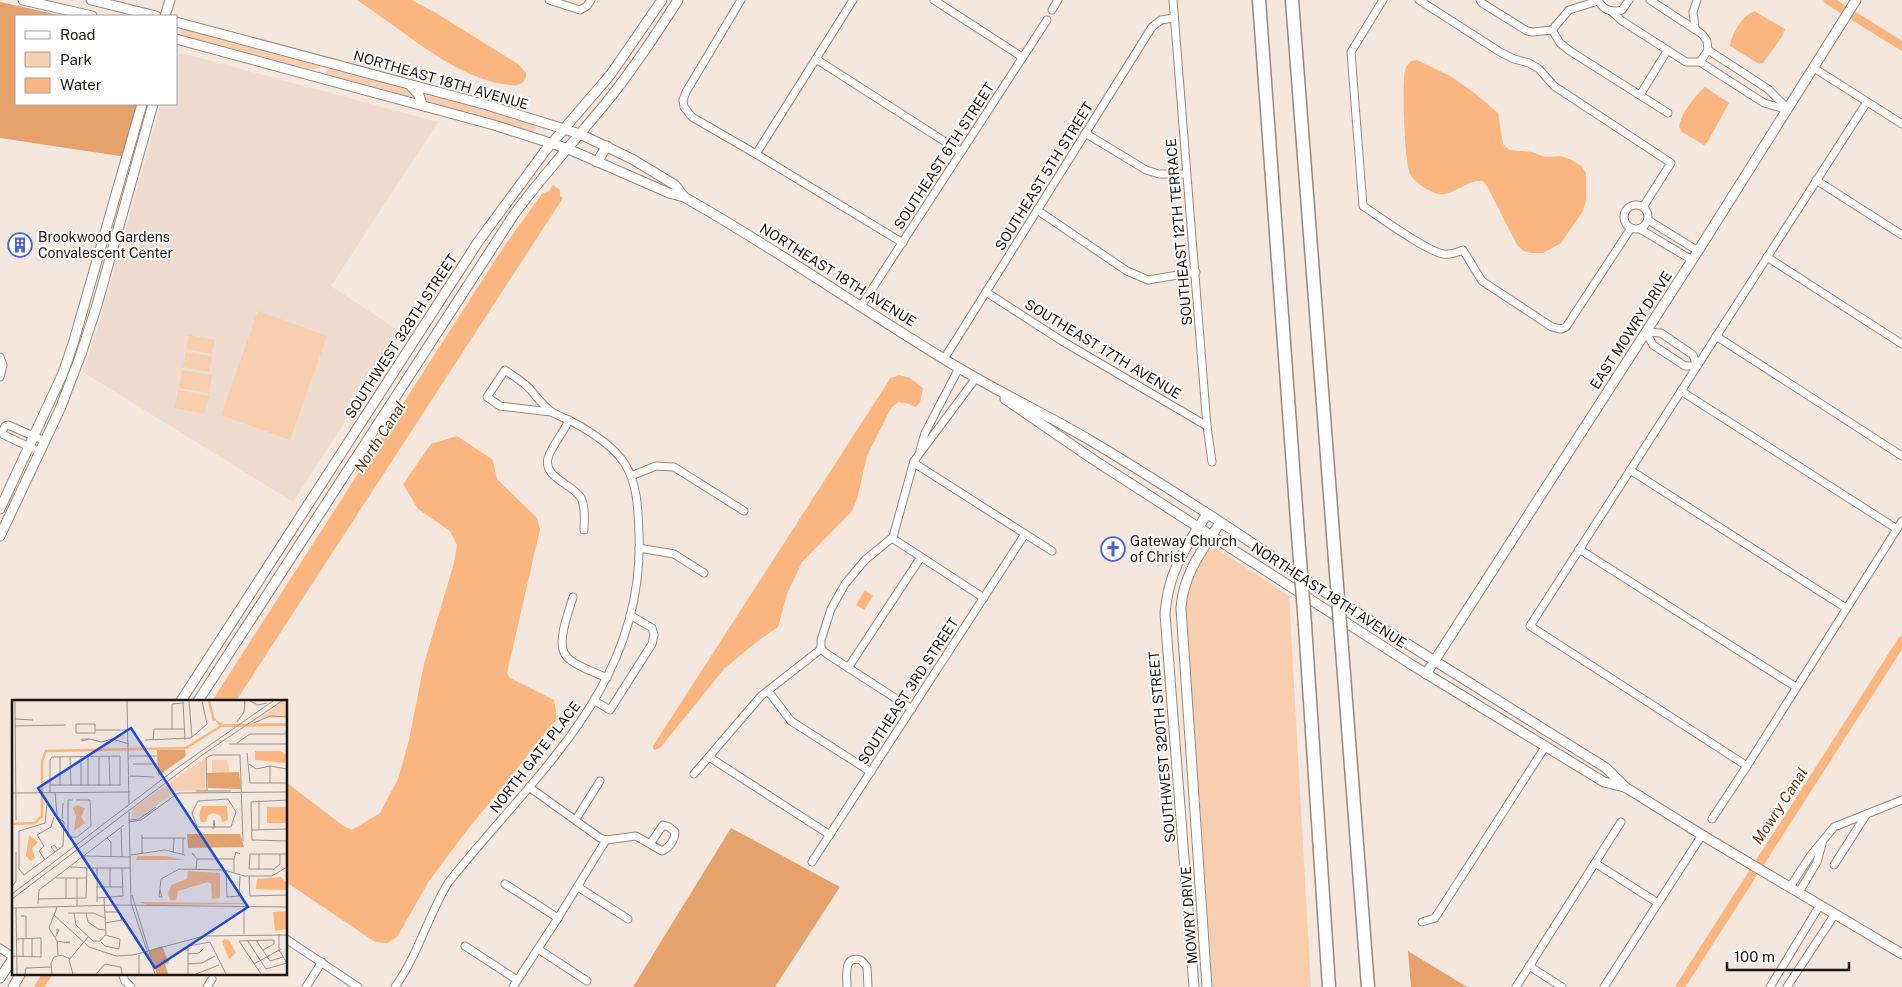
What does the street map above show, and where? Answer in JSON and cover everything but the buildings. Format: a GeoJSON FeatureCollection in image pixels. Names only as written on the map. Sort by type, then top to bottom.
{"type":"FeatureCollection","features":[{"type":"Feature","properties":{"kind":"highway"},"geometry":{"type":"LineString","coordinates":[[1260,0],[1329,987]]}},
{"type":"Feature","properties":{"kind":"highway"},"geometry":{"type":"LineString","coordinates":[[1292,0],[1368,987]]}},
{"type":"Feature","properties":{"kind":"street"},"geometry":{"type":"LineString","coordinates":[[22,0],[88,15]]}},
{"type":"Feature","properties":{"kind":"street"},"geometry":{"type":"LineString","coordinates":[[91,0],[152,15]]}},
{"type":"Feature","properties":{"kind":"street"},"geometry":{"type":"LineString","coordinates":[[165,15],[170,0]]}},
{"type":"Feature","properties":{"kind":"street"},"geometry":{"type":"LineString","coordinates":[[549,0],[580,10],[587,6],[591,0]]}},
{"type":"Feature","properties":{"kind":"street","name":"SOUTHWEST 328TH STREET"},"geometry":{"type":"LineString","coordinates":[[182,700],[496,216],[552,144],[611,74],[662,0]]}},
{"type":"Feature","properties":{"kind":"street","name":"SOUTHWEST 328TH STREET"},"geometry":{"type":"LineString","coordinates":[[199,700],[512,216],[630,71],[678,0]]}},
{"type":"Feature","properties":{"kind":"street"},"geometry":{"type":"LineString","coordinates":[[741,0],[696,75],[683,100],[684,107],[692,117],[902,243]]}},
{"type":"Feature","properties":{"kind":"street"},"geometry":{"type":"LineString","coordinates":[[756,154],[853,0]]}},
{"type":"Feature","properties":{"kind":"street"},"geometry":{"type":"LineString","coordinates":[[934,0],[1022,58]]}},
{"type":"Feature","properties":{"kind":"street"},"geometry":{"type":"LineString","coordinates":[[1052,10],[1058,0]]}},
{"type":"Feature","properties":{"kind":"street","name":"SOUTHEAST 12TH TERRACE"},"geometry":{"type":"LineString","coordinates":[[1173,0],[1207,426],[1212,462]]}},
{"type":"Feature","properties":{"kind":"street"},"geometry":{"type":"LineString","coordinates":[[1383,0],[1351,52],[1363,206],[1429,249],[1442,254],[1454,254],[1463,250],[1482,281],[1552,327],[1560,329],[1566,327],[1631,228]]}},
{"type":"Feature","properties":{"kind":"street"},"geometry":{"type":"LineString","coordinates":[[1419,0],[1500,52],[1539,68],[1554,86],[1672,163],[1643,207]]}},
{"type":"Feature","properties":{"kind":"street"},"geometry":{"type":"LineString","coordinates":[[1480,0],[1527,31],[1532,32],[1552,30],[1569,10],[1598,1],[1606,10],[1622,10],[1629,0]]}},
{"type":"Feature","properties":{"kind":"street"},"geometry":{"type":"LineString","coordinates":[[1650,0],[1695,28],[1707,41],[1708,50],[1700,62]]}},
{"type":"Feature","properties":{"kind":"street"},"geometry":{"type":"LineString","coordinates":[[1695,28],[1692,12],[1697,0]]}},
{"type":"Feature","properties":{"kind":"street","name":"EAST MOWRY DRIVE"},"geometry":{"type":"LineString","coordinates":[[1426,674],[1698,251],[1855,2]]}},
{"type":"Feature","properties":{"kind":"street"},"geometry":{"type":"LineString","coordinates":[[1611,11],[1622,21],[1667,52],[1686,62],[1700,62],[1764,103],[1788,110]]}},
{"type":"Feature","properties":{"kind":"street","name":"SOUTHEAST 5TH STREET"},"geometry":{"type":"LineString","coordinates":[[944,359],[1152,27],[1161,20],[1174,18]]}},
{"type":"Feature","properties":{"kind":"street","name":"SOUTHEAST 6TH STREET"},"geometry":{"type":"LineString","coordinates":[[861,306],[1047,20]]}},
{"type":"Feature","properties":{"kind":"street","name":"NORTHEAST 18TH AVENUE"},"geometry":{"type":"LineString","coordinates":[[178,23],[409,84],[580,134],[627,156],[675,185],[684,197]]}},
{"type":"Feature","properties":{"kind":"street"},"geometry":{"type":"LineString","coordinates":[[1552,30],[1560,43],[1570,51],[1668,113]]}},
{"type":"Feature","properties":{"kind":"street","name":"NORTHEAST 18TH AVENUE"},"geometry":{"type":"LineString","coordinates":[[178,39],[494,125],[566,148],[669,194],[684,197],[777,252],[958,368],[1093,442],[1315,586],[1606,768],[1625,787],[1702,835],[1902,953]]}},
{"type":"Feature","properties":{"kind":"street"},"geometry":{"type":"LineString","coordinates":[[1708,50],[1768,89],[1788,110]]}},
{"type":"Feature","properties":{"kind":"street"},"geometry":{"type":"LineString","coordinates":[[1640,95],[1667,52]]}},
{"type":"Feature","properties":{"kind":"street"},"geometry":{"type":"LineString","coordinates":[[816,59],[962,152]]}},
{"type":"Feature","properties":{"kind":"street"},"geometry":{"type":"LineString","coordinates":[[312,75],[320,73],[330,63]]}},
{"type":"Feature","properties":{"kind":"street"},"geometry":{"type":"LineString","coordinates":[[1814,68],[1902,124]]}},
{"type":"Feature","properties":{"kind":"street"},"geometry":{"type":"LineString","coordinates":[[409,84],[419,95],[422,105]]}},
{"type":"Feature","properties":{"kind":"street"},"geometry":{"type":"LineString","coordinates":[[1746,766],[1530,626],[1867,102]]}},
{"type":"Feature","properties":{"kind":"street"},"geometry":{"type":"LineString","coordinates":[[0,509],[29,448],[73,344],[142,105]]}},
{"type":"Feature","properties":{"kind":"street"},"geometry":{"type":"LineString","coordinates":[[0,536],[60,409],[87,337],[153,105]]}},
{"type":"Feature","properties":{"kind":"street"},"geometry":{"type":"LineString","coordinates":[[1085,133],[1146,170],[1160,174],[1186,174]]}},
{"type":"Feature","properties":{"kind":"street"},"geometry":{"type":"LineString","coordinates":[[597,162],[607,146]]}},
{"type":"Feature","properties":{"kind":"street"},"geometry":{"type":"LineString","coordinates":[[1816,180],[1902,235]]}},
{"type":"Feature","properties":{"kind":"street"},"geometry":{"type":"LineString","coordinates":[[1640,228],[1647,223],[1648,212],[1643,207],[1635,204],[1628,207],[1625,211],[1625,223],[1631,228],[1640,228],[1692,260]]}},
{"type":"Feature","properties":{"kind":"street"},"geometry":{"type":"LineString","coordinates":[[1036,210],[1127,271],[1148,280],[1196,272]]}},
{"type":"Feature","properties":{"kind":"street"},"geometry":{"type":"LineString","coordinates":[[1648,220],[1698,251]]}},
{"type":"Feature","properties":{"kind":"street"},"geometry":{"type":"LineString","coordinates":[[1766,257],[1902,344]]}},
{"type":"Feature","properties":{"kind":"street","name":"SOUTHEAST 17TH AVENUE"},"geometry":{"type":"LineString","coordinates":[[986,292],[1062,341],[1207,426]]}},
{"type":"Feature","properties":{"kind":"street"},"geometry":{"type":"LineString","coordinates":[[1646,332],[1661,333],[1676,343],[1693,355],[1697,366]]}},
{"type":"Feature","properties":{"kind":"street"},"geometry":{"type":"LineString","coordinates":[[1646,332],[1653,345],[1668,355],[1685,366],[1697,366]]}},
{"type":"Feature","properties":{"kind":"street"},"geometry":{"type":"LineString","coordinates":[[1716,336],[1902,456]]}},
{"type":"Feature","properties":{"kind":"street"},"geometry":{"type":"LineString","coordinates":[[417,338],[424,353]]}},
{"type":"Feature","properties":{"kind":"street"},"geometry":{"type":"LineString","coordinates":[[1668,355],[1676,343]]}},
{"type":"Feature","properties":{"kind":"street"},"geometry":{"type":"LineString","coordinates":[[0,357],[3,365],[0,377]]}},
{"type":"Feature","properties":{"kind":"street"},"geometry":{"type":"LineString","coordinates":[[821,649],[821,640],[831,609],[845,584],[865,560],[892,538],[914,463],[925,434],[958,368]]}},
{"type":"Feature","properties":{"kind":"street"},"geometry":{"type":"LineString","coordinates":[[505,370],[524,384],[551,412],[500,406],[487,397],[505,370]]}},
{"type":"Feature","properties":{"kind":"street"},"geometry":{"type":"LineString","coordinates":[[919,453],[976,378]]}},
{"type":"Feature","properties":{"kind":"street","name":"NORTHEAST 18TH AVENUE"},"geometry":{"type":"LineString","coordinates":[[976,378],[1058,436],[1426,674],[1604,782],[1625,787]]}},
{"type":"Feature","properties":{"kind":"street"},"geometry":{"type":"LineString","coordinates":[[1681,391],[1896,529]]}},
{"type":"Feature","properties":{"kind":"street","name":"NORTH GATE PLACE"},"geometry":{"type":"LineString","coordinates":[[395,987],[412,960],[434,907],[448,883],[571,736],[595,701],[615,660],[630,615],[638,576],[639,548],[637,501],[631,476],[625,463],[609,446],[569,420],[551,412]]}},
{"type":"Feature","properties":{"kind":"street"},"geometry":{"type":"LineString","coordinates":[[569,420],[549,455],[548,465],[554,476],[572,488],[581,498],[584,509],[584,530]]}},
{"type":"Feature","properties":{"kind":"street"},"geometry":{"type":"LineString","coordinates":[[40,452],[4,435],[2,429],[8,425],[45,441]]}},
{"type":"Feature","properties":{"kind":"street"},"geometry":{"type":"LineString","coordinates":[[914,463],[1052,551]]}},
{"type":"Feature","properties":{"kind":"street"},"geometry":{"type":"LineString","coordinates":[[631,476],[656,466],[674,467],[744,511]]}},
{"type":"Feature","properties":{"kind":"street"},"geometry":{"type":"LineString","coordinates":[[1630,470],[1846,608]]}},
{"type":"Feature","properties":{"kind":"street","name":"SOUTHWEST 320TH STREET"},"geometry":{"type":"LineString","coordinates":[[1194,987],[1165,614],[1167,594],[1177,562],[1206,514]]}},
{"type":"Feature","properties":{"kind":"street"},"geometry":{"type":"LineString","coordinates":[[1712,819],[1902,521]]}},
{"type":"Feature","properties":{"kind":"street","name":"MOWRY DRIVE"},"geometry":{"type":"LineString","coordinates":[[1207,987],[1181,608],[1183,589],[1188,574],[1220,523]]}},
{"type":"Feature","properties":{"kind":"street","name":"SOUTHEAST 3RD STREET"},"geometry":{"type":"LineString","coordinates":[[812,862],[1025,534]]}},
{"type":"Feature","properties":{"kind":"street"},"geometry":{"type":"LineString","coordinates":[[892,538],[984,598]]}},
{"type":"Feature","properties":{"kind":"street"},"geometry":{"type":"LineString","coordinates":[[639,548],[674,554],[704,573]]}},
{"type":"Feature","properties":{"kind":"street"},"geometry":{"type":"LineString","coordinates":[[1579,549],[1796,686]]}},
{"type":"Feature","properties":{"kind":"street"},"geometry":{"type":"LineString","coordinates":[[848,668],[921,557]]}},
{"type":"Feature","properties":{"kind":"street"},"geometry":{"type":"LineString","coordinates":[[573,597],[562,638],[563,652],[573,662],[607,678]]}},
{"type":"Feature","properties":{"kind":"street"},"geometry":{"type":"LineString","coordinates":[[595,701],[610,710],[652,644],[654,635],[652,628],[630,615]]}},
{"type":"Feature","properties":{"kind":"street"},"geometry":{"type":"LineString","coordinates":[[821,649],[912,709]]}},
{"type":"Feature","properties":{"kind":"street"},"geometry":{"type":"LineString","coordinates":[[694,774],[756,701],[821,649]]}},
{"type":"Feature","properties":{"kind":"street"},"geometry":{"type":"LineString","coordinates":[[768,691],[791,721],[871,772]]}},
{"type":"Feature","properties":{"kind":"street"},"geometry":{"type":"LineString","coordinates":[[1422,922],[1435,918],[1545,747]]}},
{"type":"Feature","properties":{"kind":"street"},"geometry":{"type":"LineString","coordinates":[[709,757],[830,835]]}},
{"type":"Feature","properties":{"kind":"street"},"geometry":{"type":"LineString","coordinates":[[576,819],[600,781]]}},
{"type":"Feature","properties":{"kind":"street"},"geometry":{"type":"LineString","coordinates":[[529,787],[576,819],[597,836],[606,840],[636,836],[650,844]]}},
{"type":"Feature","properties":{"kind":"street"},"geometry":{"type":"LineString","coordinates":[[1790,887],[1811,855],[1834,827],[1902,800]]}},
{"type":"Feature","properties":{"kind":"street"},"geometry":{"type":"LineString","coordinates":[[1834,865],[1866,815]]}},
{"type":"Feature","properties":{"kind":"street"},"geometry":{"type":"LineString","coordinates":[[1516,987],[1621,822]]}},
{"type":"Feature","properties":{"kind":"street"},"geometry":{"type":"LineString","coordinates":[[1604,987],[1702,835]]}},
{"type":"Feature","properties":{"kind":"street"},"geometry":{"type":"LineString","coordinates":[[1799,892],[1817,862],[1824,839]]}},
{"type":"Feature","properties":{"kind":"street"},"geometry":{"type":"LineString","coordinates":[[513,987],[606,840]]}},
{"type":"Feature","properties":{"kind":"street"},"geometry":{"type":"LineString","coordinates":[[1595,863],[1658,903]]}},
{"type":"Feature","properties":{"kind":"street"},"geometry":{"type":"LineString","coordinates":[[505,884],[558,918]]}},
{"type":"Feature","properties":{"kind":"street"},"geometry":{"type":"LineString","coordinates":[[578,887],[628,919]]}},
{"type":"Feature","properties":{"kind":"street"},"geometry":{"type":"LineString","coordinates":[[1770,987],[1820,905]]}},
{"type":"Feature","properties":{"kind":"street"},"geometry":{"type":"LineString","coordinates":[[1788,987],[1835,914]]}},
{"type":"Feature","properties":{"kind":"street"},"geometry":{"type":"LineString","coordinates":[[288,940],[358,987]]}},
{"type":"Feature","properties":{"kind":"street"},"geometry":{"type":"LineString","coordinates":[[465,946],[517,980]]}},
{"type":"Feature","properties":{"kind":"street"},"geometry":{"type":"LineString","coordinates":[[0,948],[12,956]]}},
{"type":"Feature","properties":{"kind":"street"},"geometry":{"type":"LineString","coordinates":[[538,949],[587,981]]}},
{"type":"Feature","properties":{"kind":"street"},"geometry":{"type":"LineString","coordinates":[[847,987],[846,966],[852,960],[857,959],[861,960],[867,967],[868,987]]}},
{"type":"Feature","properties":{"kind":"street"},"geometry":{"type":"LineString","coordinates":[[0,978],[12,960]]}},
{"type":"Feature","properties":{"kind":"street"},"geometry":{"type":"LineString","coordinates":[[306,987],[322,962]]}},
{"type":"Feature","properties":{"kind":"street"},"geometry":{"type":"LineString","coordinates":[[1529,966],[1562,987]]}},
{"type":"Feature","properties":{"kind":"street"},"geometry":{"type":"LineString","coordinates":[[12,987],[21,974]]}},
{"type":"Feature","properties":{"kind":"street"},"geometry":{"type":"LineString","coordinates":[[122,974],[125,981],[132,987]]}},
{"type":"Feature","properties":{"kind":"street"},"geometry":{"type":"LineString","coordinates":[[207,987],[212,980]]}},
{"type":"Feature","properties":{"kind":"shaded area"},"geometry":{"type":"Polygon","coordinates":[[[0,2],[58,15],[15,15],[15,105],[137,105],[127,157],[0,138],[0,2]]]}},
{"type":"Feature","properties":{"kind":"shaded area"},"geometry":{"type":"Polygon","coordinates":[[[178,55],[189,55],[438,122],[331,286],[402,333],[293,502],[83,372],[102,314],[161,105],[178,105],[178,55]]]}},
{"type":"Feature","properties":{"kind":"shaded area"},"geometry":{"type":"Polygon","coordinates":[[[731,828],[840,887],[775,987],[633,987],[731,828]]]}},
{"type":"Feature","properties":{"kind":"shaded area"},"geometry":{"type":"Polygon","coordinates":[[[1408,951],[1467,987],[1411,987],[1408,951]]]}},
{"type":"Feature","properties":{"kind":"green space"},"geometry":{"type":"Polygon","coordinates":[[[182,28],[291,57],[321,67],[307,69],[180,35],[182,28]]]}},
{"type":"Feature","properties":{"kind":"green space"},"geometry":{"type":"Polygon","coordinates":[[[330,68],[404,88],[412,92],[416,98],[325,74],[330,68]]]}},
{"type":"Feature","properties":{"kind":"green space"},"geometry":{"type":"Polygon","coordinates":[[[423,93],[524,121],[535,125],[536,130],[532,132],[425,101],[423,93]]]}},
{"type":"Feature","properties":{"kind":"green space"},"geometry":{"type":"Polygon","coordinates":[[[258,311],[327,336],[290,440],[221,415],[258,311]]]}},
{"type":"Feature","properties":{"kind":"green space"},"geometry":{"type":"Polygon","coordinates":[[[189,335],[215,340],[212,354],[186,349],[189,335]]]}},
{"type":"Feature","properties":{"kind":"green space"},"geometry":{"type":"Polygon","coordinates":[[[186,352],[212,356],[209,372],[183,367],[186,352]]]}},
{"type":"Feature","properties":{"kind":"green space"},"geometry":{"type":"Polygon","coordinates":[[[182,370],[212,375],[209,393],[179,388],[182,370]]]}},
{"type":"Feature","properties":{"kind":"green space"},"geometry":{"type":"Polygon","coordinates":[[[178,390],[209,396],[205,414],[175,408],[178,390]]]}},
{"type":"Feature","properties":{"kind":"green space"},"geometry":{"type":"Polygon","coordinates":[[[1216,548],[1289,596],[1311,987],[1213,987],[1186,610],[1188,593],[1198,564],[1209,550],[1216,548]]]}},
{"type":"Feature","properties":{"kind":"water"},"geometry":{"type":"Polygon","coordinates":[[[357,0],[412,0],[518,64],[526,73],[525,79],[520,84],[511,85],[470,74],[431,52],[357,0]]]}},
{"type":"Feature","properties":{"kind":"water"},"geometry":{"type":"Polygon","coordinates":[[[1754,11],[1785,29],[1783,35],[1763,63],[1759,64],[1730,46],[1738,26],[1746,16],[1754,11]]]}},
{"type":"Feature","properties":{"kind":"water"},"geometry":{"type":"Polygon","coordinates":[[[1417,60],[1450,76],[1472,91],[1498,113],[1503,144],[1510,150],[1532,152],[1545,157],[1560,156],[1572,160],[1581,166],[1586,173],[1586,200],[1583,211],[1561,243],[1543,253],[1524,251],[1517,245],[1483,181],[1476,181],[1452,192],[1439,194],[1424,187],[1411,176],[1405,141],[1404,78],[1407,66],[1411,61],[1417,60]]]}},
{"type":"Feature","properties":{"kind":"water"},"geometry":{"type":"Polygon","coordinates":[[[1705,87],[1729,103],[1704,145],[1682,132],[1679,127],[1682,116],[1689,105],[1705,87]]]}},
{"type":"Feature","properties":{"kind":"water","name":"North Canal"},"geometry":{"type":"Polygon","coordinates":[[[553,185],[560,190],[560,196],[563,198],[237,700],[213,700],[503,248],[542,194],[549,191],[553,185]]]}},
{"type":"Feature","properties":{"kind":"water"},"geometry":{"type":"Polygon","coordinates":[[[899,375],[910,378],[923,388],[920,402],[916,407],[898,402],[891,408],[867,456],[857,499],[852,511],[802,562],[787,594],[778,627],[724,669],[660,748],[653,749],[653,746],[890,378],[899,375]]]}},
{"type":"Feature","properties":{"kind":"water"},"geometry":{"type":"Polygon","coordinates":[[[457,436],[493,460],[497,479],[537,518],[540,529],[507,673],[510,678],[554,700],[557,719],[461,838],[429,881],[397,937],[387,943],[375,942],[288,883],[288,784],[342,825],[352,830],[380,813],[398,779],[409,740],[424,664],[454,563],[457,545],[450,531],[418,509],[403,484],[431,444],[457,436]]]}},
{"type":"Feature","properties":{"kind":"water"},"geometry":{"type":"Polygon","coordinates":[[[865,590],[873,596],[864,610],[856,605],[865,590]]]}},
{"type":"Feature","properties":{"kind":"waterway","name":"Mowry Canal"},"geometry":{"type":"LineString","coordinates":[[1828,0],[1902,46]]}},
{"type":"Feature","properties":{"kind":"waterway","name":"Mowry Canal"},"geometry":{"type":"LineString","coordinates":[[1680,987],[1902,641]]}},
{"type":"Feature","properties":{"kind":"waterway","name":"North Canal"},"geometry":{"type":"LineString","coordinates":[[39,987],[47,974]]}},
{"type":"Feature","properties":{"kind":"place","name":"Brookwood Gardens Convalescent Center"},"geometry":{"type":"Point","coordinates":[20,245]}},
{"type":"Feature","properties":{"kind":"place","name":"Gateway Church of Christ"},"geometry":{"type":"Point","coordinates":[1113,549]}}]}
